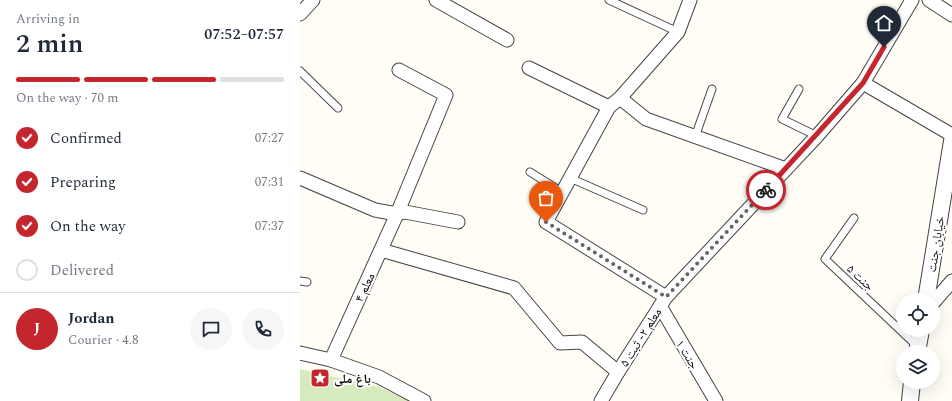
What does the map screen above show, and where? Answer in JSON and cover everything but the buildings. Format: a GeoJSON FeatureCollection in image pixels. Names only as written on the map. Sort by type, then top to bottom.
{"type":"FeatureCollection","features":[{"type":"Feature","properties":{"kind":"street"},"geometry":{"type":"LineString","coordinates":[[300,14],[313,0]]}},
{"type":"Feature","properties":{"kind":"street"},"geometry":{"type":"LineString","coordinates":[[436,0],[507,40]]}},
{"type":"Feature","properties":{"kind":"street"},"geometry":{"type":"LineString","coordinates":[[663,301],[546,222],[609,107],[620,98],[678,32],[690,0]]}},
{"type":"Feature","properties":{"kind":"street","name":"معلم ۲- ثبت ۵"},"geometry":{"type":"LineString","coordinates":[[601,401],[663,301],[786,169],[863,83],[912,0]]}},
{"type":"Feature","properties":{"kind":"street"},"geometry":{"type":"LineString","coordinates":[[930,0],[952,15]]}},
{"type":"Feature","properties":{"kind":"street"},"geometry":{"type":"LineString","coordinates":[[529,68],[609,107]]}},
{"type":"Feature","properties":{"kind":"street","name":"معلم ۴"},"geometry":{"type":"LineString","coordinates":[[331,360],[382,250],[446,95],[399,70]]}},
{"type":"Feature","properties":{"kind":"street"},"geometry":{"type":"LineString","coordinates":[[863,83],[952,135]]}},
{"type":"Feature","properties":{"kind":"street"},"geometry":{"type":"LineString","coordinates":[[620,98],[646,119],[786,169]]}},
{"type":"Feature","properties":{"kind":"street","name":"خیابان جنت"},"geometry":{"type":"LineString","coordinates":[[927,293],[952,141]]}},
{"type":"Feature","properties":{"kind":"street"},"geometry":{"type":"LineString","coordinates":[[300,178],[375,210],[397,214],[406,212],[458,222]]}},
{"type":"Feature","properties":{"kind":"street"},"geometry":{"type":"LineString","coordinates":[[382,250],[514,288],[560,343],[582,342],[618,372]]}},
{"type":"Feature","properties":{"kind":"street"},"geometry":{"type":"LineString","coordinates":[[940,296],[952,281]]}},
{"type":"Feature","properties":{"kind":"street","name":"جنت ۱"},"geometry":{"type":"LineString","coordinates":[[663,301],[716,401]]}},
{"type":"Feature","properties":{"kind":"street"},"geometry":{"type":"LineString","coordinates":[[300,353],[331,360],[379,377],[424,401]]}},
{"type":"Feature","properties":{"kind":"street"},"geometry":{"type":"LineString","coordinates":[[910,401],[911,389]]}},
{"type":"Feature","properties":{"kind":"lane"},"geometry":{"type":"LineString","coordinates":[[608,0],[678,32]]}},
{"type":"Feature","properties":{"kind":"lane"},"geometry":{"type":"LineString","coordinates":[[300,71],[338,108]]}},
{"type":"Feature","properties":{"kind":"lane"},"geometry":{"type":"LineString","coordinates":[[799,89],[782,119],[816,136]]}},
{"type":"Feature","properties":{"kind":"lane"},"geometry":{"type":"LineString","coordinates":[[695,137],[712,90]]}},
{"type":"Feature","properties":{"kind":"lane"},"geometry":{"type":"LineString","coordinates":[[530,172],[562,192]]}},
{"type":"Feature","properties":{"kind":"lane"},"geometry":{"type":"LineString","coordinates":[[570,178],[643,210]]}},
{"type":"Feature","properties":{"kind":"lane","name":"جنت ۵"},"geometry":{"type":"LineString","coordinates":[[854,218],[825,259],[913,345]]}},
{"type":"Feature","properties":{"kind":"green space","name":"باغ ملی"},"geometry":{"type":"Polygon","coordinates":[[[300,369],[379,387],[409,401],[300,401],[300,369]]]}},
{"type":"Feature","properties":{"kind":"way so far"},"geometry":{"type":"LineString","coordinates":[[546,222],[666,297],[766,190]]}},
{"type":"Feature","properties":{"kind":"place","name":"باغ ملی"},"geometry":{"type":"Point","coordinates":[320,378]}},
{"type":"Feature","properties":{"kind":"route"},"geometry":{"type":"LineString","coordinates":[[766,190],[863,83],[884,47]]}}]}
